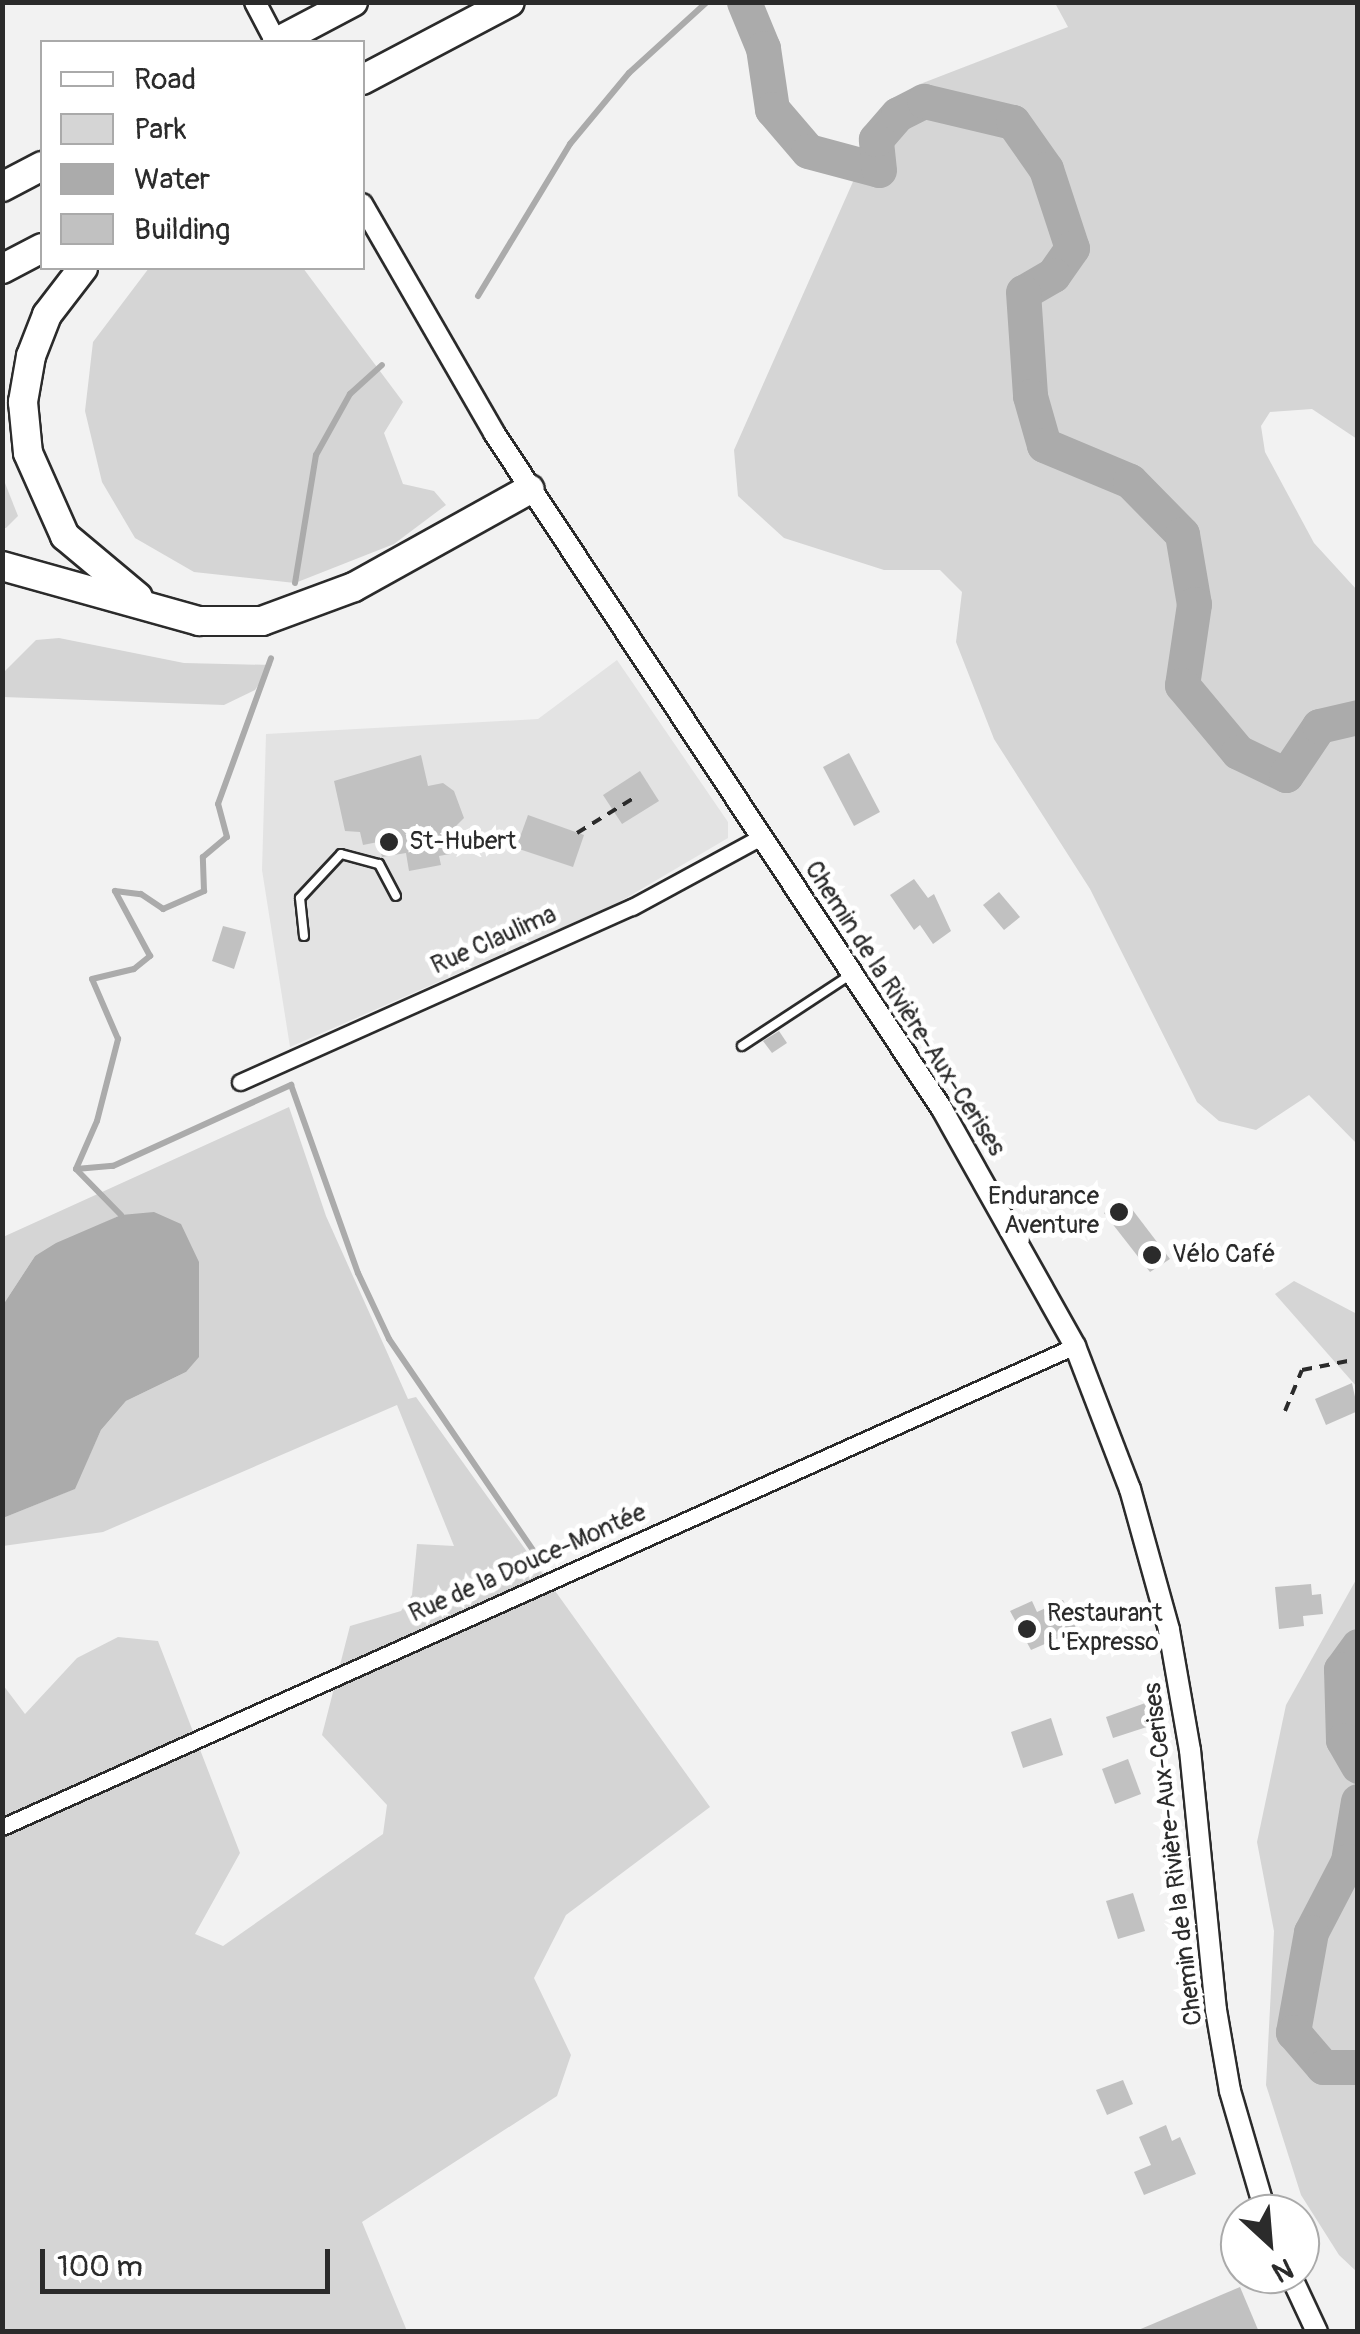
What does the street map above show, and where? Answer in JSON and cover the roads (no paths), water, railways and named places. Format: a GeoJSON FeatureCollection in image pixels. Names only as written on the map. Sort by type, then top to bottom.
{"type":"FeatureCollection","features":[{"type":"Feature","properties":{"kind":"highway"},"geometry":{"type":"LineString","coordinates":[[281,40],[353,2]]}},
{"type":"Feature","properties":{"kind":"highway"},"geometry":{"type":"LineString","coordinates":[[365,78],[510,2]]}},
{"type":"Feature","properties":{"kind":"highway"},"geometry":{"type":"LineString","coordinates":[[2,187],[40,167]]}},
{"type":"Feature","properties":{"kind":"highway"},"geometry":{"type":"LineString","coordinates":[[2,270],[40,249]]}},
{"type":"Feature","properties":{"kind":"highway"},"geometry":{"type":"LineString","coordinates":[[82,270],[48,315],[31,356],[23,402],[28,453],[42,496],[74,546],[119,585],[170,614]]}},
{"type":"Feature","properties":{"kind":"highway"},"geometry":{"type":"LineString","coordinates":[[2,566],[170,614],[246,623],[296,613],[530,489]]}},
{"type":"Feature","properties":{"kind":"main road"},"geometry":{"type":"LineString","coordinates":[[255,2],[276,40]]}},
{"type":"Feature","properties":{"kind":"main road","name":"Chemin de la Rivière-Aux-Cerises"},"geometry":{"type":"LineString","coordinates":[[365,209],[530,489],[942,1109],[1074,1346],[1130,1490],[1169,1630],[1190,1750],[1216,2010],[1230,2091],[1260,2194]]}},
{"type":"Feature","properties":{"kind":"main road"},"geometry":{"type":"LineString","coordinates":[[1299,2294],[1317,2332]]}},
{"type":"Feature","properties":{"kind":"street","name":"Rue Claulima"},"geometry":{"type":"LineString","coordinates":[[240,1082],[659,894],[763,836]]}},
{"type":"Feature","properties":{"kind":"street","name":"Rue de la Douce-Montée"},"geometry":{"type":"LineString","coordinates":[[2,1828],[1074,1346]]}},
{"type":"Feature","properties":{"kind":"lane"},"geometry":{"type":"LineString","coordinates":[[304,936],[300,898],[341,854],[380,864],[396,896]]}},
{"type":"Feature","properties":{"kind":"lane"},"geometry":{"type":"LineString","coordinates":[[742,1046],[853,972]]}},
{"type":"Feature","properties":{"kind":"water"},"geometry":{"type":"Polygon","coordinates":[[[154,1212],[181,1224],[199,1262],[199,1357],[186,1372],[126,1401],[101,1430],[75,1489],[3,1518],[3,1305],[35,1256],[56,1243],[121,1215],[154,1212]]]}},
{"type":"Feature","properties":{"kind":"waterway"},"geometry":{"type":"LineString","coordinates":[[478,296],[570,144],[629,73],[707,2]]}},
{"type":"Feature","properties":{"kind":"waterway"},"geometry":{"type":"LineString","coordinates":[[744,2],[763,48],[772,109],[808,151],[879,170],[876,139],[898,114],[924,101],[1013,122],[1046,169],[1072,248],[1053,275],[1023,292],[1030,396],[1044,445],[1130,481],[1182,534],[1194,604],[1182,685],[1238,752],[1286,775],[1319,726],[1358,717]]}},
{"type":"Feature","properties":{"kind":"waterway"},"geometry":{"type":"LineString","coordinates":[[295,583],[316,455],[350,394],[382,365]]}},
{"type":"Feature","properties":{"kind":"waterway"},"geometry":{"type":"LineString","coordinates":[[121,1215],[76,1169],[97,1121],[118,1039],[92,979],[134,969],[150,956],[115,891],[141,894],[163,909],[204,891],[203,857],[227,837],[218,804],[271,658]]}},
{"type":"Feature","properties":{"kind":"waterway"},"geometry":{"type":"LineString","coordinates":[[76,1169],[113,1166],[291,1085],[358,1273],[389,1339],[542,1563]]}},
{"type":"Feature","properties":{"kind":"waterway"},"geometry":{"type":"LineString","coordinates":[[1358,1646],[1341,1669],[1343,1740],[1358,1766]]}},
{"type":"Feature","properties":{"kind":"waterway"},"geometry":{"type":"LineString","coordinates":[[1358,1801],[1348,1861],[1311,1932],[1293,2032],[1323,2067],[1358,2067]]}},
{"type":"Feature","properties":{"kind":"place","name":"St-Hubert"},"geometry":{"type":"Point","coordinates":[389,842]}},
{"type":"Feature","properties":{"kind":"place","name":"Endurance Aventure"},"geometry":{"type":"Point","coordinates":[1119,1212]}},
{"type":"Feature","properties":{"kind":"place","name":"Vélo Café"},"geometry":{"type":"Point","coordinates":[1152,1255]}},
{"type":"Feature","properties":{"kind":"place","name":"Restaurant L'Expresso"},"geometry":{"type":"Point","coordinates":[1027,1629]}}]}
